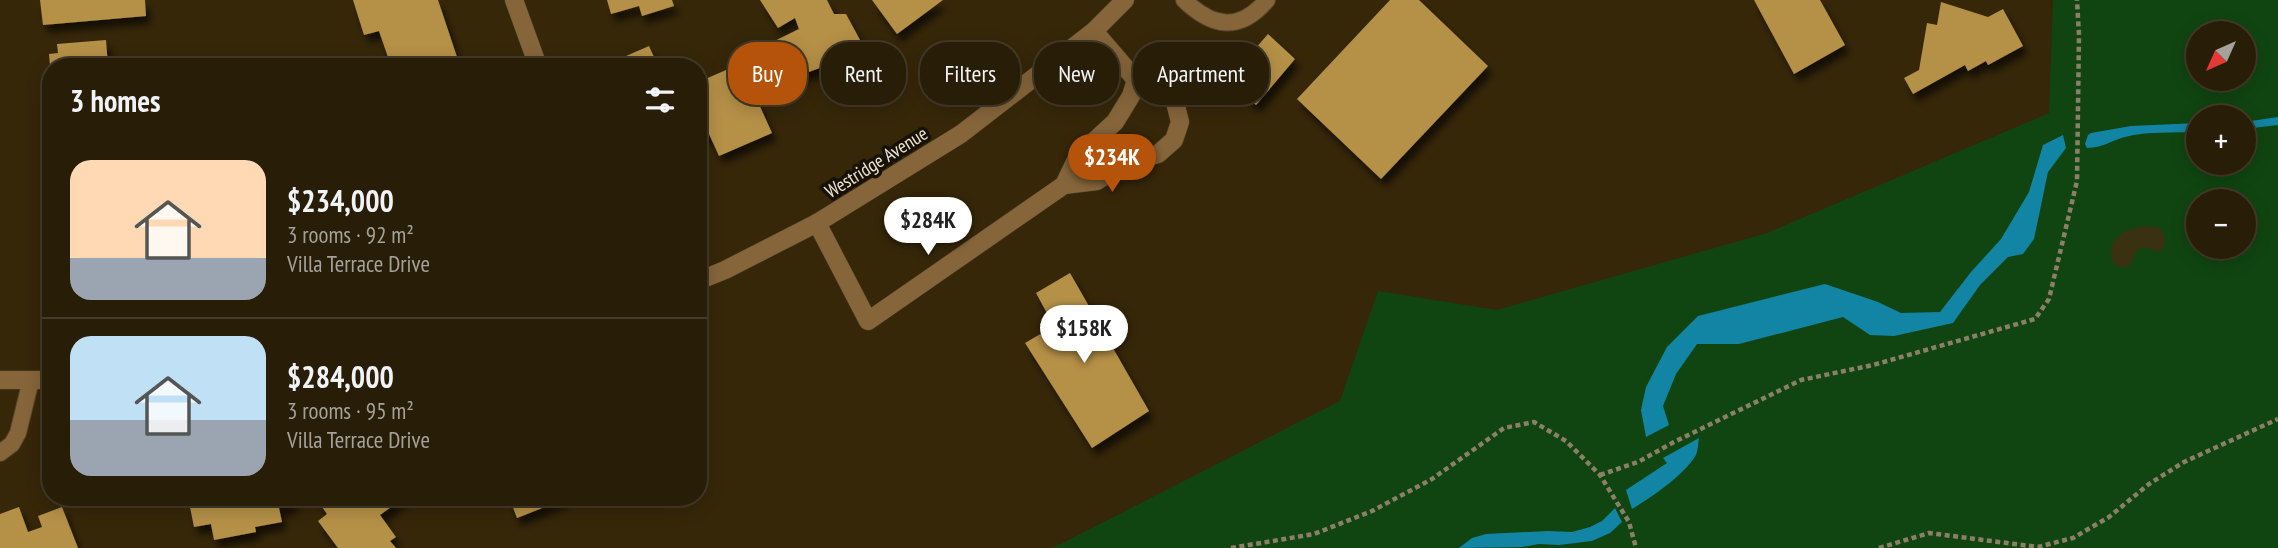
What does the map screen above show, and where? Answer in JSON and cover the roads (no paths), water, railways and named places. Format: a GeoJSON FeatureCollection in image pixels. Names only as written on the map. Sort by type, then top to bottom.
{"type":"FeatureCollection","features":[{"type":"Feature","properties":{"kind":"street"},"geometry":{"type":"LineString","coordinates":[[514,0],[535,58]]}},
{"type":"Feature","properties":{"kind":"street","name":"Westridge Avenue"},"geometry":{"type":"LineString","coordinates":[[707,277],[817,223],[961,134],[1094,31],[1125,0]]}},
{"type":"Feature","properties":{"kind":"street"},"geometry":{"type":"LineString","coordinates":[[1094,31],[1133,76]]}},
{"type":"Feature","properties":{"kind":"street"},"geometry":{"type":"LineString","coordinates":[[817,223],[869,321],[1064,185],[1079,156],[1115,122],[1133,88]]}},
{"type":"Feature","properties":{"kind":"street"},"geometry":{"type":"LineString","coordinates":[[1064,185],[1097,181],[1124,164],[1158,154],[1174,140],[1180,122],[1176,105]]}},
{"type":"Feature","properties":{"kind":"street"},"geometry":{"type":"LineString","coordinates":[[1102,134],[1124,164]]}},
{"type":"Feature","properties":{"kind":"street"},"geometry":{"type":"LineString","coordinates":[[0,380],[42,380]]}},
{"type":"Feature","properties":{"kind":"lane"},"geometry":{"type":"LineString","coordinates":[[1184,0],[1206,18],[1224,23],[1238,22],[1253,15],[1267,0]]}},
{"type":"Feature","properties":{"kind":"lane"},"geometry":{"type":"LineString","coordinates":[[0,453],[12,444],[18,433],[31,380]]}},
{"type":"Feature","properties":{"kind":"water"},"geometry":{"type":"Polygon","coordinates":[[[2278,117],[2278,125],[2256,128],[2256,120],[2278,117]]]}},
{"type":"Feature","properties":{"kind":"water"},"geometry":{"type":"Polygon","coordinates":[[[2186,124],[2186,132],[2134,135],[2087,148],[2085,144],[2091,133],[2131,126],[2186,124]]]}},
{"type":"Feature","properties":{"kind":"water"},"geometry":{"type":"Polygon","coordinates":[[[2063,135],[2066,148],[2048,172],[2034,239],[2023,254],[2008,257],[1980,285],[1953,323],[1894,336],[1870,335],[1843,317],[1739,344],[1697,344],[1676,374],[1663,406],[1669,425],[1646,437],[1641,410],[1646,387],[1667,347],[1698,316],[1825,284],[1901,313],[1940,312],[2001,239],[2029,192],[2043,145],[2063,135]]]}},
{"type":"Feature","properties":{"kind":"water"},"geometry":{"type":"Polygon","coordinates":[[[1699,438],[1696,455],[1691,463],[1676,478],[1632,509],[1626,490],[1667,463],[1663,458],[1699,438]]]}},
{"type":"Feature","properties":{"kind":"water"},"geometry":{"type":"Polygon","coordinates":[[[1615,508],[1622,522],[1610,533],[1592,541],[1522,547],[1459,548],[1472,538],[1486,534],[1572,532],[1602,521],[1615,508]]]}}]}
